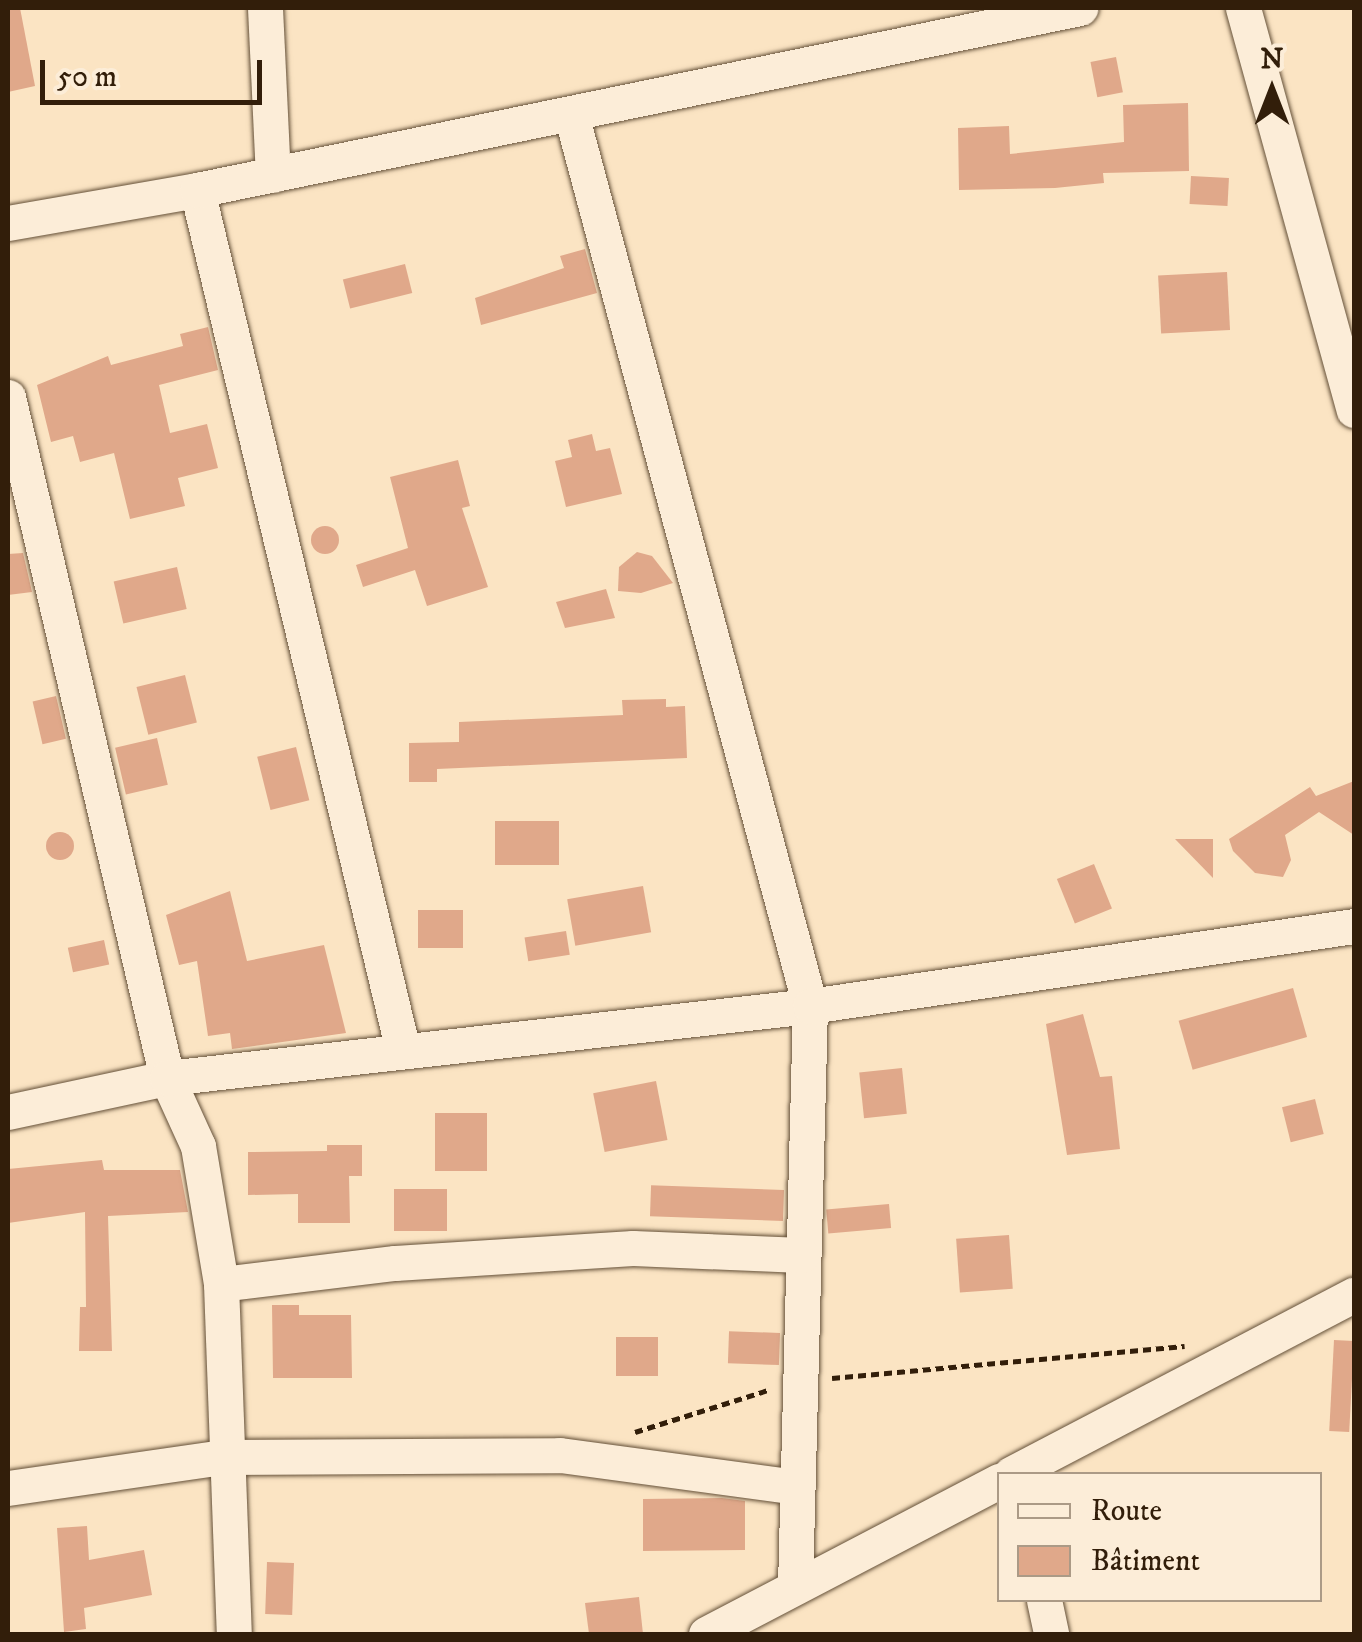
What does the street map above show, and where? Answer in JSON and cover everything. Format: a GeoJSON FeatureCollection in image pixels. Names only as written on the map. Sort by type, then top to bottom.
{"type":"FeatureCollection","features":[{"type":"Feature","properties":{"kind":"street"},"geometry":{"type":"LineString","coordinates":[[265,8],[273,175]]}},
{"type":"Feature","properties":{"kind":"street"},"geometry":{"type":"LineString","coordinates":[[8,223],[273,175],[1080,8]]}},
{"type":"Feature","properties":{"kind":"street"},"geometry":{"type":"LineString","coordinates":[[1243,8],[1354,410]]}},
{"type":"Feature","properties":{"kind":"street"},"geometry":{"type":"LineString","coordinates":[[571,114],[810,1006],[795,1587]]}},
{"type":"Feature","properties":{"kind":"street"},"geometry":{"type":"LineString","coordinates":[[197,190],[403,1051]]}},
{"type":"Feature","properties":{"kind":"street"},"geometry":{"type":"LineString","coordinates":[[8,397],[168,1078],[198,1146],[221,1284],[223,1458],[234,1634]]}},
{"type":"Feature","properties":{"kind":"street"},"geometry":{"type":"LineString","coordinates":[[8,1112],[168,1078],[810,1006],[1354,926]]}},
{"type":"Feature","properties":{"kind":"street"},"geometry":{"type":"LineString","coordinates":[[221,1284],[395,1263],[601,1250],[802,1255]]}},
{"type":"Feature","properties":{"kind":"street"},"geometry":{"type":"LineString","coordinates":[[1018,1472],[1354,1295]]}},
{"type":"Feature","properties":{"kind":"street"},"geometry":{"type":"LineString","coordinates":[[8,1488],[223,1458],[560,1455],[797,1487]]}},
{"type":"Feature","properties":{"kind":"street"},"geometry":{"type":"LineString","coordinates":[[706,1634],[763,1620],[795,1587],[997,1483]]}},
{"type":"Feature","properties":{"kind":"street"},"geometry":{"type":"LineString","coordinates":[[1044,1602],[1050,1634]]}},
{"type":"Feature","properties":{"kind":"path"},"geometry":{"type":"LineString","coordinates":[[615,1438],[798,1381],[1199,1345]]}},
{"type":"Feature","properties":{"kind":"building"},"geometry":{"type":"Polygon","coordinates":[[[8,8],[20,8],[35,86],[8,92],[8,8]]]}},
{"type":"Feature","properties":{"kind":"building"},"geometry":{"type":"Polygon","coordinates":[[[1116,57],[1123,92],[1097,97],[1090,62],[1116,57]]]}},
{"type":"Feature","properties":{"kind":"building"},"geometry":{"type":"Polygon","coordinates":[[[1188,103],[1189,171],[1103,173],[1104,183],[1055,188],[959,190],[958,128],[1009,126],[1010,154],[1124,142],[1123,105],[1188,103]]]}},
{"type":"Feature","properties":{"kind":"building"},"geometry":{"type":"Polygon","coordinates":[[[1191,176],[1229,178],[1227,206],[1190,204],[1191,176]]]}},
{"type":"Feature","properties":{"kind":"building"},"geometry":{"type":"Polygon","coordinates":[[[585,249],[597,293],[481,325],[475,298],[564,268],[560,256],[585,249]]]}},
{"type":"Feature","properties":{"kind":"building"},"geometry":{"type":"Polygon","coordinates":[[[405,264],[412,293],[350,309],[343,279],[405,264]]]}},
{"type":"Feature","properties":{"kind":"building"},"geometry":{"type":"Polygon","coordinates":[[[1227,272],[1230,330],[1161,334],[1158,276],[1227,272]]]}},
{"type":"Feature","properties":{"kind":"building"},"geometry":{"type":"Polygon","coordinates":[[[208,327],[218,370],[159,385],[170,433],[207,424],[218,468],[178,478],[185,506],[130,519],[114,453],[80,462],[73,436],[51,442],[37,385],[108,356],[111,365],[183,346],[180,334],[208,327]]]}},
{"type":"Feature","properties":{"kind":"building"},"geometry":{"type":"Polygon","coordinates":[[[592,434],[596,451],[610,448],[622,494],[566,507],[555,461],[572,457],[568,440],[592,434]]]}},
{"type":"Feature","properties":{"kind":"building"},"geometry":{"type":"Polygon","coordinates":[[[458,460],[470,506],[462,508],[488,587],[427,606],[415,570],[363,587],[356,565],[408,548],[390,477],[458,460]]]}},
{"type":"Feature","properties":{"kind":"building"},"geometry":{"type":"Polygon","coordinates":[[[325,526],[335,530],[339,540],[335,550],[325,554],[315,550],[311,540],[315,530],[325,526]]]}},
{"type":"Feature","properties":{"kind":"building"},"geometry":{"type":"Polygon","coordinates":[[[637,552],[652,556],[673,583],[641,593],[618,591],[619,567],[637,552]]]}},
{"type":"Feature","properties":{"kind":"building"},"geometry":{"type":"Polygon","coordinates":[[[23,553],[32,592],[8,595],[8,554],[23,553]]]}},
{"type":"Feature","properties":{"kind":"building"},"geometry":{"type":"Polygon","coordinates":[[[177,567],[187,609],[123,624],[114,582],[177,567]]]}},
{"type":"Feature","properties":{"kind":"building"},"geometry":{"type":"Polygon","coordinates":[[[606,589],[615,618],[565,628],[556,602],[606,589]]]}},
{"type":"Feature","properties":{"kind":"building"},"geometry":{"type":"Polygon","coordinates":[[[185,675],[197,723],[148,735],[136,687],[185,675]]]}},
{"type":"Feature","properties":{"kind":"building"},"geometry":{"type":"Polygon","coordinates":[[[56,696],[66,739],[43,744],[33,701],[56,696]]]}},
{"type":"Feature","properties":{"kind":"building"},"geometry":{"type":"Polygon","coordinates":[[[666,699],[666,707],[685,706],[687,758],[437,769],[437,782],[409,782],[409,743],[459,742],[459,722],[623,715],[622,700],[666,699]]]}},
{"type":"Feature","properties":{"kind":"building"},"geometry":{"type":"Polygon","coordinates":[[[157,738],[168,785],[126,794],[115,748],[157,738]]]}},
{"type":"Feature","properties":{"kind":"building"},"geometry":{"type":"Polygon","coordinates":[[[296,747],[309,800],[270,810],[257,757],[296,747]]]}},
{"type":"Feature","properties":{"kind":"building"},"geometry":{"type":"Polygon","coordinates":[[[1354,781],[1354,835],[1319,812],[1285,835],[1291,860],[1283,877],[1255,873],[1233,851],[1229,839],[1310,787],[1316,796],[1354,781]]]}},
{"type":"Feature","properties":{"kind":"building"},"geometry":{"type":"Polygon","coordinates":[[[495,821],[559,821],[559,865],[495,865],[495,821]]]}},
{"type":"Feature","properties":{"kind":"building"},"geometry":{"type":"Polygon","coordinates":[[[60,832],[70,836],[74,846],[70,856],[60,860],[50,856],[46,846],[50,836],[60,832]]]}},
{"type":"Feature","properties":{"kind":"building"},"geometry":{"type":"Polygon","coordinates":[[[1175,839],[1213,839],[1213,878],[1175,839]]]}},
{"type":"Feature","properties":{"kind":"building"},"geometry":{"type":"Polygon","coordinates":[[[1094,864],[1112,909],[1075,923],[1057,879],[1094,864]]]}},
{"type":"Feature","properties":{"kind":"building"},"geometry":{"type":"Polygon","coordinates":[[[643,886],[651,932],[575,946],[567,899],[643,886]]]}},
{"type":"Feature","properties":{"kind":"building"},"geometry":{"type":"Polygon","coordinates":[[[230,891],[247,961],[324,945],[346,1033],[232,1049],[230,1033],[208,1036],[197,961],[179,965],[166,915],[230,891]]]}},
{"type":"Feature","properties":{"kind":"building"},"geometry":{"type":"Polygon","coordinates":[[[418,910],[463,910],[463,948],[418,948],[418,910]]]}},
{"type":"Feature","properties":{"kind":"building"},"geometry":{"type":"Polygon","coordinates":[[[566,931],[570,955],[528,961],[525,938],[566,931]]]}},
{"type":"Feature","properties":{"kind":"building"},"geometry":{"type":"Polygon","coordinates":[[[104,940],[109,964],[73,972],[68,948],[104,940]]]}},
{"type":"Feature","properties":{"kind":"building"},"geometry":{"type":"Polygon","coordinates":[[[1293,988],[1307,1037],[1193,1070],[1179,1021],[1293,988]]]}},
{"type":"Feature","properties":{"kind":"building"},"geometry":{"type":"Polygon","coordinates":[[[1083,1014],[1100,1077],[1112,1076],[1120,1149],[1067,1155],[1046,1024],[1083,1014]]]}},
{"type":"Feature","properties":{"kind":"building"},"geometry":{"type":"Polygon","coordinates":[[[902,1068],[907,1114],[864,1118],[859,1072],[902,1068]]]}},
{"type":"Feature","properties":{"kind":"building"},"geometry":{"type":"Polygon","coordinates":[[[656,1081],[667,1140],[605,1152],[593,1093],[656,1081]]]}},
{"type":"Feature","properties":{"kind":"building"},"geometry":{"type":"Polygon","coordinates":[[[1315,1099],[1324,1134],[1291,1142],[1282,1107],[1315,1099]]]}},
{"type":"Feature","properties":{"kind":"building"},"geometry":{"type":"Polygon","coordinates":[[[435,1113],[487,1113],[487,1171],[435,1171],[435,1113]]]}},
{"type":"Feature","properties":{"kind":"building"},"geometry":{"type":"Polygon","coordinates":[[[327,1145],[362,1145],[362,1176],[349,1176],[350,1223],[298,1223],[298,1194],[248,1195],[248,1152],[327,1151],[327,1145]]]}},
{"type":"Feature","properties":{"kind":"building"},"geometry":{"type":"Polygon","coordinates":[[[102,1160],[104,1170],[180,1170],[188,1212],[108,1216],[112,1351],[79,1351],[80,1307],[86,1307],[85,1212],[8,1223],[8,1169],[102,1160]]]}},
{"type":"Feature","properties":{"kind":"building"},"geometry":{"type":"Polygon","coordinates":[[[651,1185],[784,1190],[783,1221],[650,1216],[651,1185]]]}},
{"type":"Feature","properties":{"kind":"building"},"geometry":{"type":"Polygon","coordinates":[[[394,1189],[447,1189],[447,1231],[394,1231],[394,1189]]]}},
{"type":"Feature","properties":{"kind":"building"},"geometry":{"type":"Polygon","coordinates":[[[889,1204],[891,1228],[828,1233],[826,1209],[889,1204]]]}},
{"type":"Feature","properties":{"kind":"building"},"geometry":{"type":"Polygon","coordinates":[[[1009,1235],[1013,1289],[960,1293],[956,1239],[1009,1235]]]}},
{"type":"Feature","properties":{"kind":"building"},"geometry":{"type":"Polygon","coordinates":[[[272,1305],[299,1305],[299,1315],[351,1315],[352,1378],[273,1378],[272,1305]]]}},
{"type":"Feature","properties":{"kind":"building"},"geometry":{"type":"Polygon","coordinates":[[[729,1331],[780,1333],[779,1365],[728,1363],[729,1331]]]}},
{"type":"Feature","properties":{"kind":"building"},"geometry":{"type":"Polygon","coordinates":[[[616,1337],[658,1337],[658,1376],[616,1376],[616,1337]]]}},
{"type":"Feature","properties":{"kind":"building"},"geometry":{"type":"Polygon","coordinates":[[[1334,1340],[1354,1341],[1349,1432],[1329,1431],[1334,1340]]]}},
{"type":"Feature","properties":{"kind":"building"},"geometry":{"type":"Polygon","coordinates":[[[643,1499],[745,1501],[745,1550],[643,1551],[643,1499]]]}},
{"type":"Feature","properties":{"kind":"building"},"geometry":{"type":"Polygon","coordinates":[[[87,1526],[89,1560],[144,1550],[152,1595],[84,1608],[86,1629],[64,1632],[57,1528],[87,1526]]]}},
{"type":"Feature","properties":{"kind":"building"},"geometry":{"type":"Polygon","coordinates":[[[267,1562],[294,1563],[292,1615],[265,1614],[267,1562]]]}},
{"type":"Feature","properties":{"kind":"building"},"geometry":{"type":"Polygon","coordinates":[[[639,1597],[643,1634],[589,1634],[585,1603],[639,1597]]]}}]}
